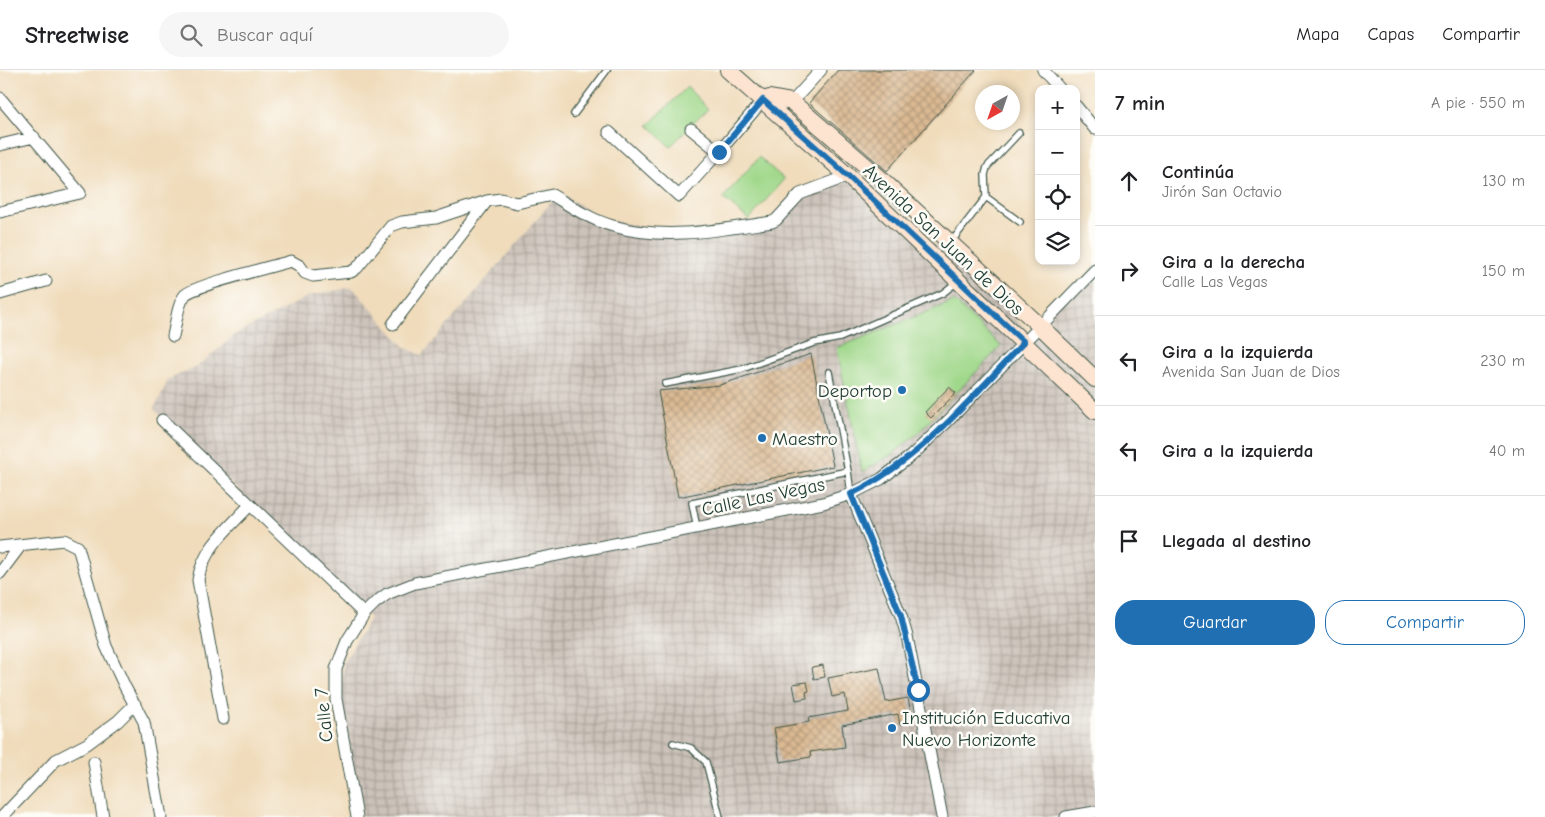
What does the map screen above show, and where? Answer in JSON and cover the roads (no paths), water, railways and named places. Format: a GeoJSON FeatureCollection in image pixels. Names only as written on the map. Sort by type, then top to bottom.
{"type":"FeatureCollection","features":[{"type":"Feature","properties":{"kind":"main road","name":"Avenida San Juan de Dios"},"geometry":{"type":"LineString","coordinates":[[728,70],[848,176],[1095,411]]}},
{"type":"Feature","properties":{"kind":"main road"},"geometry":{"type":"LineString","coordinates":[[763,100],[770,98],[792,102]]}},
{"type":"Feature","properties":{"kind":"main road","name":"Avenida San Juan de Dios"},"geometry":{"type":"LineString","coordinates":[[792,102],[880,178],[1095,379]]}},
{"type":"Feature","properties":{"kind":"street"},"geometry":{"type":"LineString","coordinates":[[792,102],[821,70]]}},
{"type":"Feature","properties":{"kind":"street"},"geometry":{"type":"LineString","coordinates":[[1043,70],[1056,85]]}},
{"type":"Feature","properties":{"kind":"street"},"geometry":{"type":"LineString","coordinates":[[0,98],[80,193],[0,212]]}},
{"type":"Feature","properties":{"kind":"street"},"geometry":{"type":"LineString","coordinates":[[609,132],[679,196],[763,100]]}},
{"type":"Feature","properties":{"kind":"street"},"geometry":{"type":"LineString","coordinates":[[1080,111],[1095,129]]}},
{"type":"Feature","properties":{"kind":"street"},"geometry":{"type":"LineString","coordinates":[[691,129],[719,152]]}},
{"type":"Feature","properties":{"kind":"street"},"geometry":{"type":"LineString","coordinates":[[0,145],[34,137]]}},
{"type":"Feature","properties":{"kind":"street"},"geometry":{"type":"LineString","coordinates":[[173,336],[181,302],[187,293],[291,261],[300,266],[305,273],[313,276],[351,272],[357,268],[391,226],[402,222],[436,218],[487,201],[501,199],[517,203],[552,195],[586,216],[612,226],[640,232],[696,234],[772,222],[800,194],[848,176]]}},
{"type":"Feature","properties":{"kind":"street"},"geometry":{"type":"LineString","coordinates":[[393,324],[487,201]]}},
{"type":"Feature","properties":{"kind":"street","name":"Calle Las Vegas"},"geometry":{"type":"LineString","coordinates":[[364,614],[387,594],[415,583],[823,503],[851,494],[881,479],[912,456],[1095,270]]}},
{"type":"Feature","properties":{"kind":"street"},"geometry":{"type":"LineString","coordinates":[[0,294],[46,281]]}},
{"type":"Feature","properties":{"kind":"street"},"geometry":{"type":"LineString","coordinates":[[162,420],[364,614]]}},
{"type":"Feature","properties":{"kind":"street"},"geometry":{"type":"LineString","coordinates":[[851,494],[905,629],[942,817]]}},
{"type":"Feature","properties":{"kind":"street"},"geometry":{"type":"LineString","coordinates":[[223,719],[198,580],[200,567],[213,546],[250,505]]}},
{"type":"Feature","properties":{"kind":"street"},"geometry":{"type":"LineString","coordinates":[[0,547],[64,540],[78,547],[106,646],[144,722],[161,817]]}},
{"type":"Feature","properties":{"kind":"street"},"geometry":{"type":"LineString","coordinates":[[0,573],[21,545]]}},
{"type":"Feature","properties":{"kind":"street","name":"Calle 7"},"geometry":{"type":"LineString","coordinates":[[357,817],[336,699],[336,668],[346,641],[364,614]]}},
{"type":"Feature","properties":{"kind":"street"},"geometry":{"type":"LineString","coordinates":[[2,817],[56,760],[95,738],[118,721],[135,704]]}},
{"type":"Feature","properties":{"kind":"street"},"geometry":{"type":"LineString","coordinates":[[94,762],[103,817]]}},
{"type":"Feature","properties":{"kind":"street"},"geometry":{"type":"LineString","coordinates":[[1066,817],[1095,812]]}},
{"type":"Feature","properties":{"kind":"lane"},"geometry":{"type":"LineString","coordinates":[[574,114],[607,70]]}},
{"type":"Feature","properties":{"kind":"lane"},"geometry":{"type":"LineString","coordinates":[[950,243],[986,197],[985,175],[987,167],[1019,133]]}},
{"type":"Feature","properties":{"kind":"lane"},"geometry":{"type":"LineString","coordinates":[[986,197],[1020,222]]}},
{"type":"Feature","properties":{"kind":"lane"},"geometry":{"type":"LineString","coordinates":[[665,384],[742,369],[814,343],[840,338],[943,293],[958,281]]}},
{"type":"Feature","properties":{"kind":"lane"},"geometry":{"type":"LineString","coordinates":[[829,372],[851,494]]}},
{"type":"Feature","properties":{"kind":"lane"},"geometry":{"type":"LineString","coordinates":[[696,528],[692,503],[848,471]]}},
{"type":"Feature","properties":{"kind":"lane"},"geometry":{"type":"LineString","coordinates":[[674,743],[691,748],[706,762],[720,817]]}},
{"type":"Feature","properties":{"kind":"place","name":"Deportop"},"geometry":{"type":"Point","coordinates":[902,390]}},
{"type":"Feature","properties":{"kind":"place","name":"Maestro"},"geometry":{"type":"Point","coordinates":[762,438]}},
{"type":"Feature","properties":{"kind":"place","name":"Institución Educativa Nuevo Horizonte"},"geometry":{"type":"Point","coordinates":[892,728]}}]}
